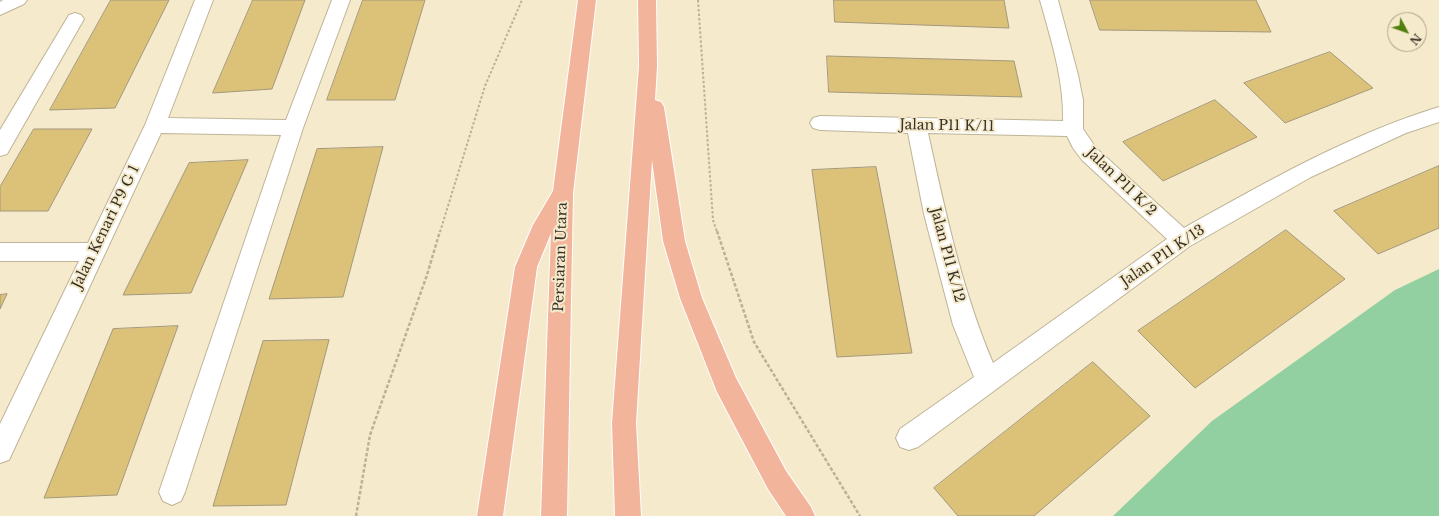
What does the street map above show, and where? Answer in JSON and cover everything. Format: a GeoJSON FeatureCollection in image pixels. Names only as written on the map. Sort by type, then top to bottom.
{"type":"FeatureCollection","features":[{"type":"Feature","properties":{"kind":"main road","name":"Persiaran Utara"},"geometry":{"type":"LineString","coordinates":[[554,516],[563,193],[586,0]]}},
{"type":"Feature","properties":{"kind":"main road"},"geometry":{"type":"LineString","coordinates":[[628,516],[624,423],[648,66],[647,0]]}},
{"type":"Feature","properties":{"kind":"main road"},"geometry":{"type":"LineString","coordinates":[[648,66],[674,240],[691,298],[726,384],[777,480],[802,516]]}},
{"type":"Feature","properties":{"kind":"main road"},"geometry":{"type":"LineString","coordinates":[[490,516],[526,267],[541,232],[563,193]]}},
{"type":"Feature","properties":{"kind":"street"},"geometry":{"type":"LineString","coordinates":[[0,9],[18,0]]}},
{"type":"Feature","properties":{"kind":"street","name":"Jalan Kenari P9 G 1"},"geometry":{"type":"LineString","coordinates":[[0,451],[155,125],[204,0]]}},
{"type":"Feature","properties":{"kind":"street"},"geometry":{"type":"LineString","coordinates":[[172,492],[293,128],[341,0]]}},
{"type":"Feature","properties":{"kind":"street"},"geometry":{"type":"LineString","coordinates":[[1049,0],[1069,75],[1073,100],[1073,129]]}},
{"type":"Feature","properties":{"kind":"street"},"geometry":{"type":"LineString","coordinates":[[0,148],[75,19]]}},
{"type":"Feature","properties":{"kind":"street","name":"Jalan P11 K/13"},"geometry":{"type":"LineString","coordinates":[[909,438],[1182,240],[1304,171],[1399,128],[1439,114]]}},
{"type":"Feature","properties":{"kind":"street","name":"Jalan P11 K/11"},"geometry":{"type":"LineString","coordinates":[[820,123],[1073,129]]}},
{"type":"Feature","properties":{"kind":"street"},"geometry":{"type":"LineString","coordinates":[[155,125],[293,128]]}},
{"type":"Feature","properties":{"kind":"street","name":"Jalan P11 K/12"},"geometry":{"type":"LineString","coordinates":[[917,126],[935,214],[965,325],[988,381]]}},
{"type":"Feature","properties":{"kind":"street","name":"Jalan P11 K/2"},"geometry":{"type":"LineString","coordinates":[[1073,129],[1088,154],[1182,240]]}},
{"type":"Feature","properties":{"kind":"street"},"geometry":{"type":"LineString","coordinates":[[0,252],[95,252]]}},
{"type":"Feature","properties":{"kind":"path"},"geometry":{"type":"LineString","coordinates":[[356,516],[370,435],[427,275],[485,86],[522,0]]}},
{"type":"Feature","properties":{"kind":"path"},"geometry":{"type":"LineString","coordinates":[[698,0],[713,220],[754,342],[860,516]]}},
{"type":"Feature","properties":{"kind":"green space"},"geometry":{"type":"Polygon","coordinates":[[[1439,269],[1439,516],[1113,516],[1212,421],[1395,290],[1439,269]]]}},
{"type":"Feature","properties":{"kind":"building"},"geometry":{"type":"Polygon","coordinates":[[[111,0],[169,0],[115,108],[50,110],[111,0]]]}},
{"type":"Feature","properties":{"kind":"building"},"geometry":{"type":"Polygon","coordinates":[[[253,0],[305,0],[272,89],[213,93],[253,0]]]}},
{"type":"Feature","properties":{"kind":"building"},"geometry":{"type":"Polygon","coordinates":[[[363,0],[425,0],[395,100],[327,100],[363,0]]]}},
{"type":"Feature","properties":{"kind":"building"},"geometry":{"type":"Polygon","coordinates":[[[834,0],[1004,0],[1009,28],[835,22],[834,0]]]}},
{"type":"Feature","properties":{"kind":"building"},"geometry":{"type":"Polygon","coordinates":[[[1090,0],[1256,0],[1271,32],[1100,30],[1090,0]]]}},
{"type":"Feature","properties":{"kind":"building"},"geometry":{"type":"Polygon","coordinates":[[[1330,52],[1373,88],[1285,123],[1244,83],[1330,52]]]}},
{"type":"Feature","properties":{"kind":"building"},"geometry":{"type":"Polygon","coordinates":[[[827,56],[1014,61],[1022,97],[829,92],[827,56]]]}},
{"type":"Feature","properties":{"kind":"building"},"geometry":{"type":"Polygon","coordinates":[[[1215,100],[1257,137],[1163,181],[1123,142],[1215,100]]]}},
{"type":"Feature","properties":{"kind":"building"},"geometry":{"type":"Polygon","coordinates":[[[34,129],[92,129],[48,211],[0,211],[0,187],[34,129]]]}},
{"type":"Feature","properties":{"kind":"building"},"geometry":{"type":"Polygon","coordinates":[[[383,147],[343,297],[269,299],[317,149],[383,147]]]}},
{"type":"Feature","properties":{"kind":"building"},"geometry":{"type":"Polygon","coordinates":[[[248,160],[191,293],[123,295],[189,163],[248,160]]]}},
{"type":"Feature","properties":{"kind":"building"},"geometry":{"type":"Polygon","coordinates":[[[1439,166],[1439,228],[1378,254],[1334,211],[1439,166]]]}},
{"type":"Feature","properties":{"kind":"building"},"geometry":{"type":"Polygon","coordinates":[[[876,167],[912,353],[837,357],[812,170],[876,167]]]}},
{"type":"Feature","properties":{"kind":"building"},"geometry":{"type":"Polygon","coordinates":[[[1286,230],[1345,279],[1195,388],[1138,331],[1286,230]]]}},
{"type":"Feature","properties":{"kind":"building"},"geometry":{"type":"Polygon","coordinates":[[[7,294],[0,309],[0,295],[7,294]]]}},
{"type":"Feature","properties":{"kind":"building"},"geometry":{"type":"Polygon","coordinates":[[[178,326],[117,495],[44,498],[113,329],[178,326]]]}},
{"type":"Feature","properties":{"kind":"building"},"geometry":{"type":"Polygon","coordinates":[[[329,340],[286,505],[213,506],[263,341],[329,340]]]}},
{"type":"Feature","properties":{"kind":"building"},"geometry":{"type":"Polygon","coordinates":[[[1093,362],[1150,416],[1034,516],[958,516],[934,488],[1093,362]]]}}]}
